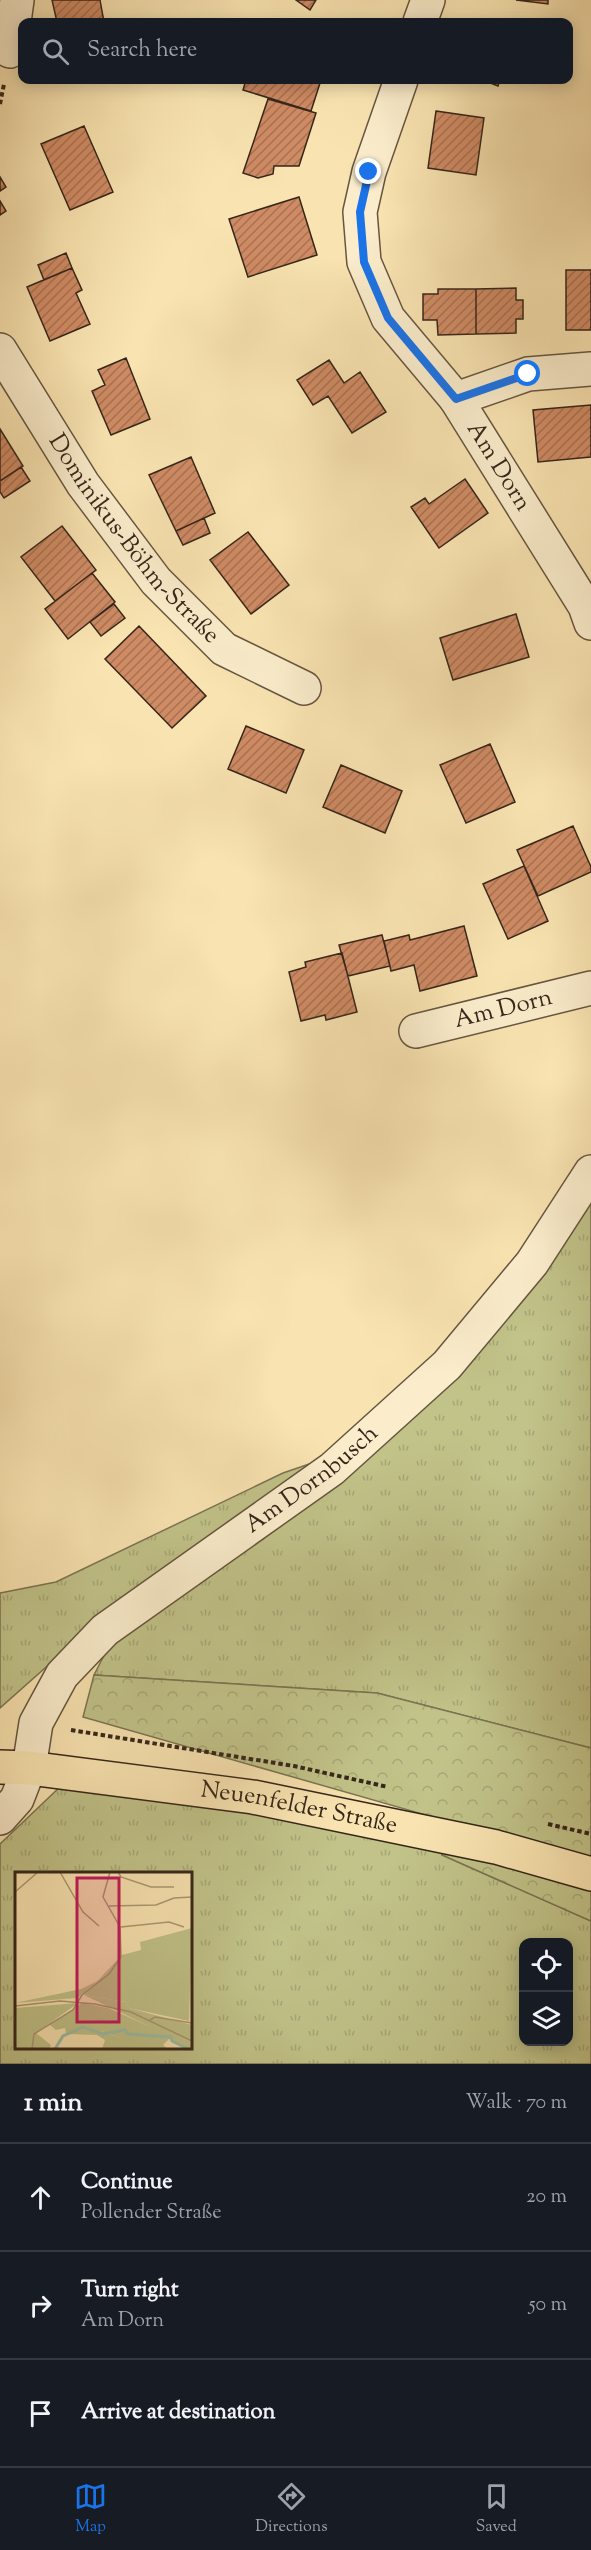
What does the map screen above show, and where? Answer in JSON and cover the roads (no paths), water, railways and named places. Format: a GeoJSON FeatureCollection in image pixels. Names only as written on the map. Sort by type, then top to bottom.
{"type":"FeatureCollection","features":[{"type":"Feature","properties":{"kind":"main road","name":"Neuenfelder Straße"},"geometry":{"type":"LineString","coordinates":[[14,1767],[253,1797],[496,1847],[591,1874]]}},
{"type":"Feature","properties":{"kind":"street"},"geometry":{"type":"LineString","coordinates":[[10,51],[17,0]]}},
{"type":"Feature","properties":{"kind":"street"},"geometry":{"type":"LineString","coordinates":[[421,18],[428,0]]}},
{"type":"Feature","properties":{"kind":"street","name":"Am Dorn"},"geometry":{"type":"LineString","coordinates":[[400,84],[369,172],[360,212],[364,262],[388,318],[456,399],[585,606],[591,623]]}},
{"type":"Feature","properties":{"kind":"street","name":"Dominikus-Böhm-Straße"},"geometry":{"type":"LineString","coordinates":[[0,350],[83,484],[156,582],[224,649],[304,688]]}},
{"type":"Feature","properties":{"kind":"street"},"geometry":{"type":"LineString","coordinates":[[456,399],[528,374],[591,369]]}},
{"type":"Feature","properties":{"kind":"street","name":"Am Dorn"},"geometry":{"type":"LineString","coordinates":[[416,1031],[591,988]]}},
{"type":"Feature","properties":{"kind":"street","name":"Am Dornbusch"},"geometry":{"type":"LineString","coordinates":[[0,1818],[17,1799],[14,1767],[62,1675],[69,1667],[105,1630],[332,1469],[447,1365],[532,1263],[591,1172]]}}]}
